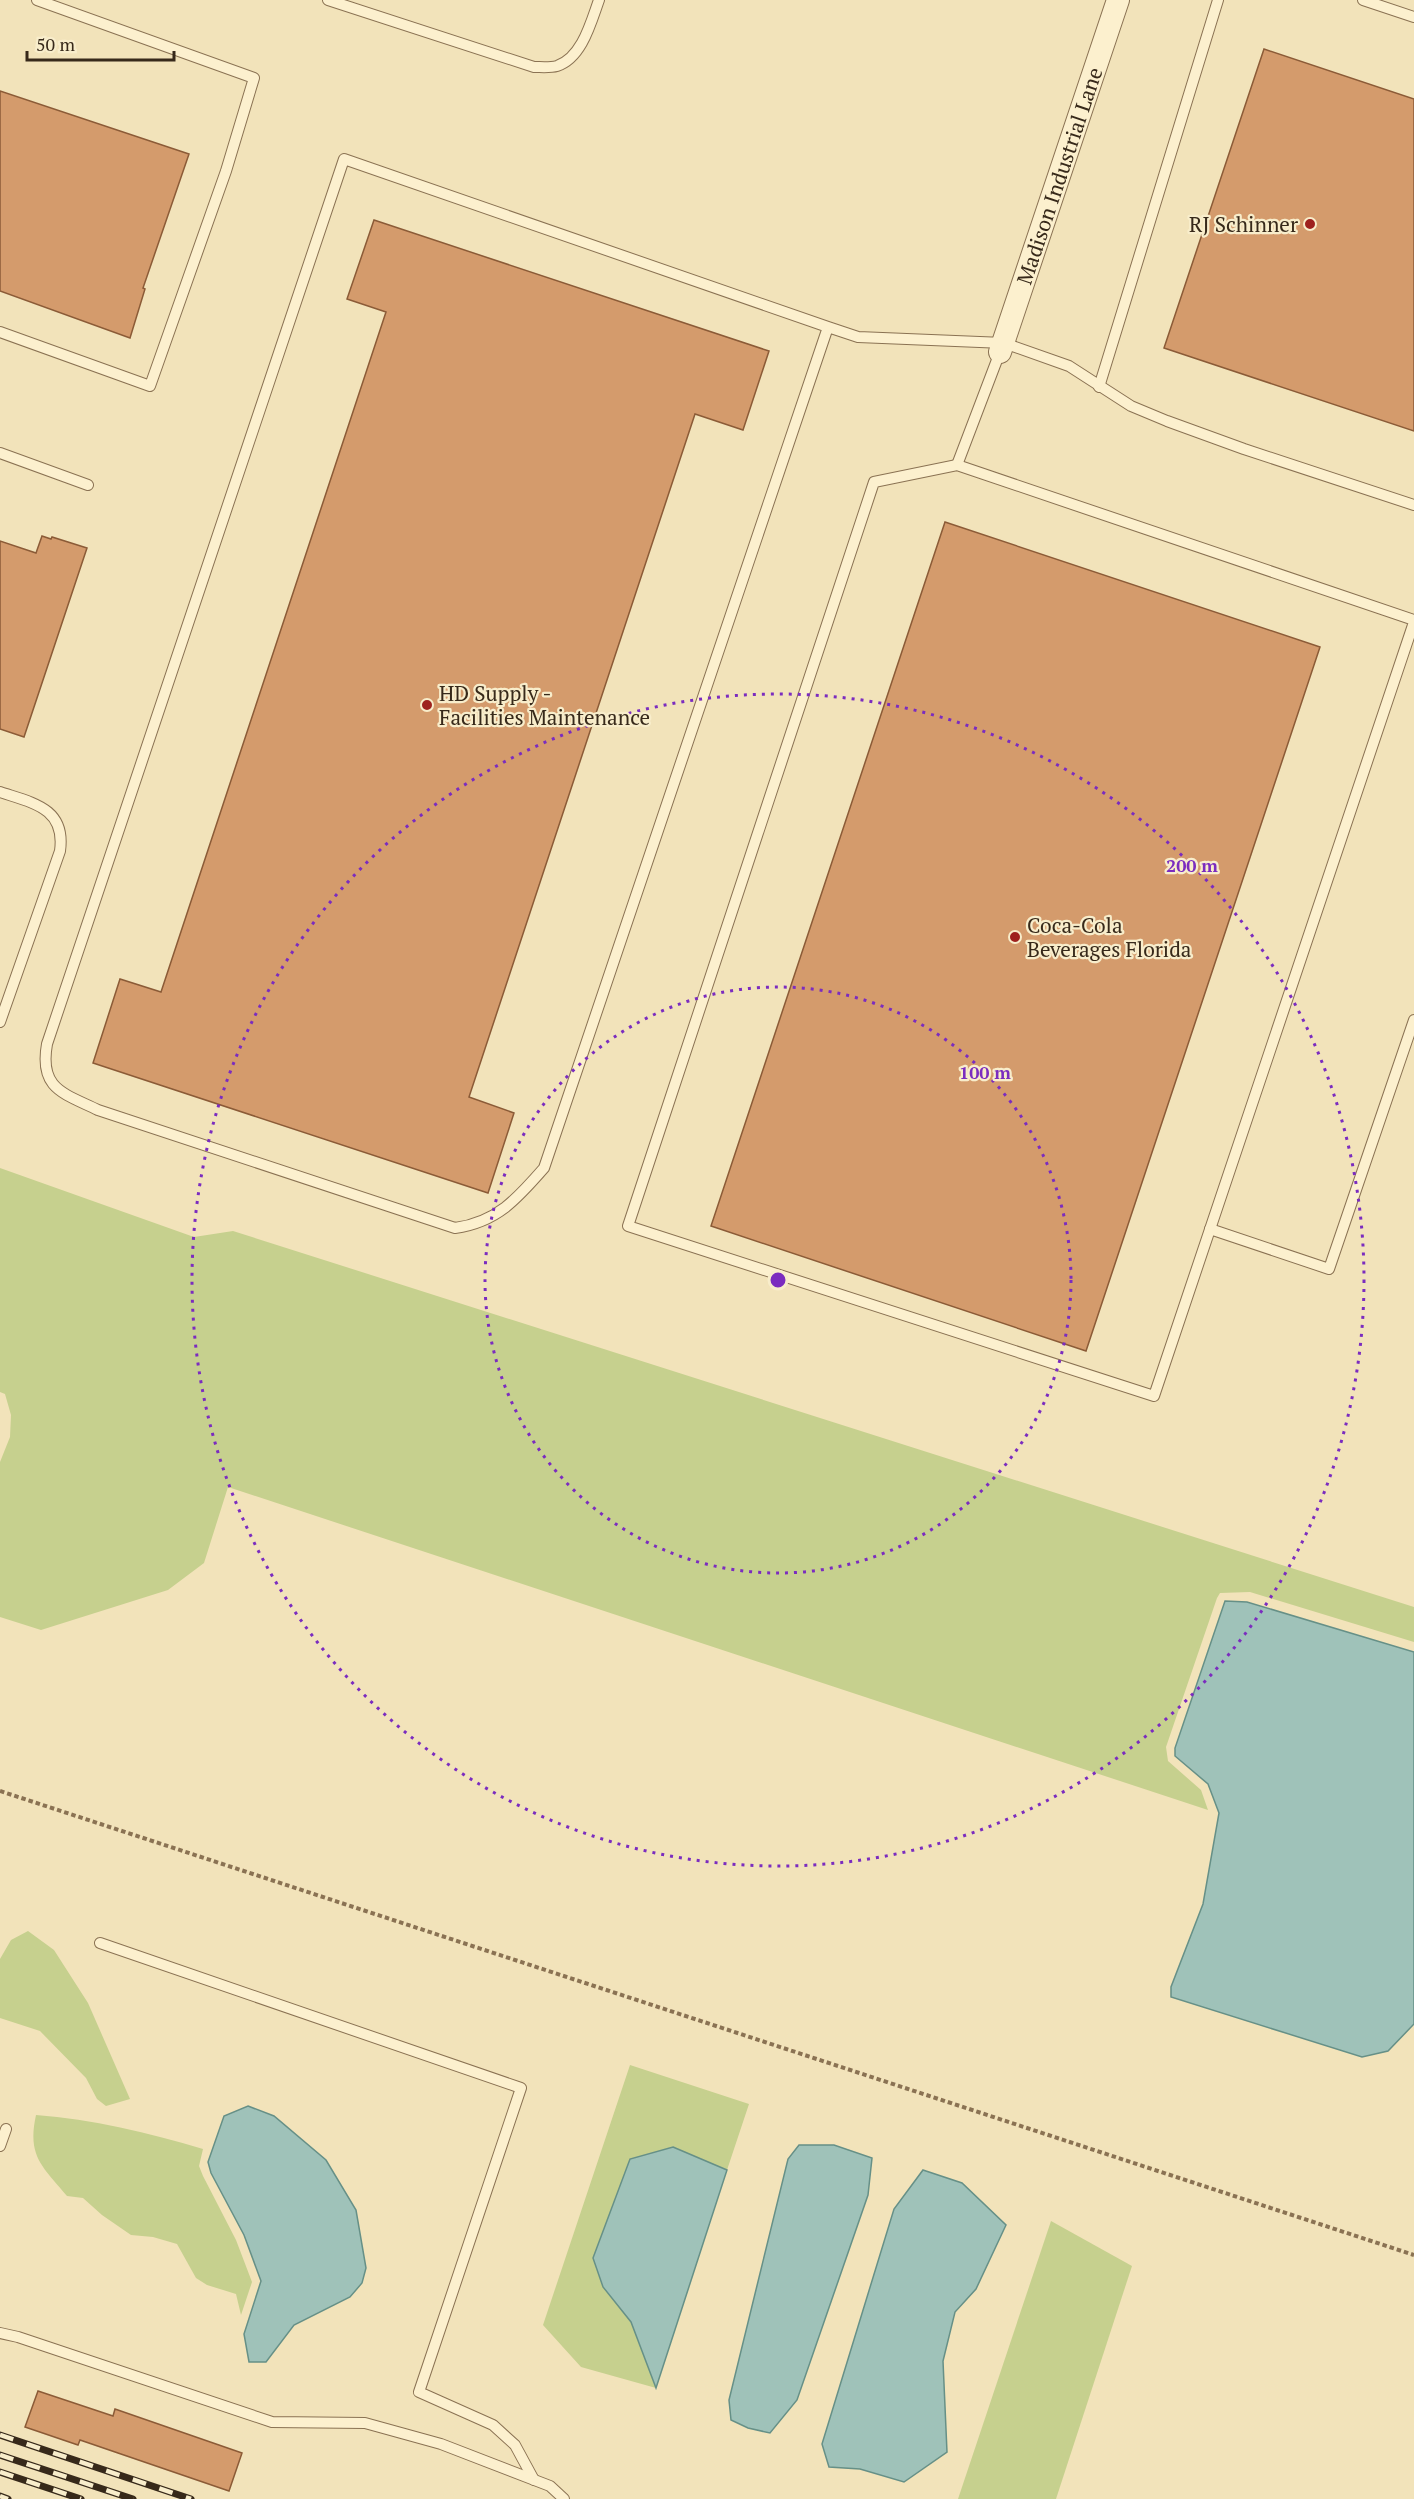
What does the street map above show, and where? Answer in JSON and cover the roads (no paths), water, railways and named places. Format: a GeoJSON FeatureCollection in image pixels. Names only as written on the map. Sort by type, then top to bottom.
{"type":"FeatureCollection","features":[{"type":"Feature","properties":{"kind":"street","name":"Madison Industrial Lane"},"geometry":{"type":"LineString","coordinates":[[1002,348],[1118,0]]}},
{"type":"Feature","properties":{"kind":"lane"},"geometry":{"type":"LineString","coordinates":[[0,332],[150,386],[226,171],[254,78],[37,0]]}},
{"type":"Feature","properties":{"kind":"lane"},"geometry":{"type":"LineString","coordinates":[[328,0],[534,67],[556,66],[571,59],[580,46],[599,0]]}},
{"type":"Feature","properties":{"kind":"lane"},"geometry":{"type":"LineString","coordinates":[[1099,387],[1218,0]]}},
{"type":"Feature","properties":{"kind":"lane"},"geometry":{"type":"LineString","coordinates":[[1363,0],[1414,17]]}},
{"type":"Feature","properties":{"kind":"lane"},"geometry":{"type":"LineString","coordinates":[[828,327],[544,1168],[513,1202],[488,1220],[455,1228],[98,1110],[62,1093],[51,1083],[45,1072],[47,1044],[344,159],[858,337],[1002,348],[1069,366],[1131,406],[1167,421],[1414,505]]}},
{"type":"Feature","properties":{"kind":"lane"},"geometry":{"type":"LineString","coordinates":[[957,465],[1002,348]]}},
{"type":"Feature","properties":{"kind":"lane"},"geometry":{"type":"LineString","coordinates":[[0,453],[88,485]]}},
{"type":"Feature","properties":{"kind":"lane"},"geometry":{"type":"LineString","coordinates":[[957,465],[1414,621],[1154,1395],[628,1226],[874,483],[957,465]]}},
{"type":"Feature","properties":{"kind":"lane"},"geometry":{"type":"LineString","coordinates":[[0,792],[33,802],[52,814],[62,834],[60,851],[0,1022]]}},
{"type":"Feature","properties":{"kind":"lane"},"geometry":{"type":"LineString","coordinates":[[1210,1229],[1329,1269],[1414,1020]]}},
{"type":"Feature","properties":{"kind":"lane"},"geometry":{"type":"LineString","coordinates":[[100,1943],[521,2088],[419,2392],[493,2425],[515,2445],[534,2480]]}},
{"type":"Feature","properties":{"kind":"lane"},"geometry":{"type":"LineString","coordinates":[[0,2146],[6,2129]]}},
{"type":"Feature","properties":{"kind":"lane"},"geometry":{"type":"LineString","coordinates":[[0,2333],[71,2354],[272,2422],[365,2423],[441,2444],[550,2486],[564,2499]]}},
{"type":"Feature","properties":{"kind":"water"},"geometry":{"type":"Polygon","coordinates":[[[1225,1601],[1247,1602],[1414,1652],[1414,2024],[1388,2051],[1362,2057],[1171,1997],[1171,1987],[1203,1904],[1219,1813],[1208,1784],[1175,1756],[1175,1748],[1225,1601]]]}},
{"type":"Feature","properties":{"kind":"water"},"geometry":{"type":"Polygon","coordinates":[[[248,2106],[274,2116],[326,2160],[356,2210],[366,2268],[362,2283],[350,2297],[294,2325],[266,2362],[249,2362],[244,2334],[261,2281],[244,2235],[211,2173],[208,2162],[224,2116],[248,2106]]]}},
{"type":"Feature","properties":{"kind":"water"},"geometry":{"type":"Polygon","coordinates":[[[799,2145],[834,2145],[872,2158],[868,2195],[797,2400],[770,2433],[748,2428],[731,2420],[729,2400],[788,2159],[799,2145]]]}},
{"type":"Feature","properties":{"kind":"water"},"geometry":{"type":"Polygon","coordinates":[[[673,2147],[727,2170],[656,2388],[631,2322],[603,2287],[593,2258],[630,2159],[673,2147]]]}},
{"type":"Feature","properties":{"kind":"water"},"geometry":{"type":"Polygon","coordinates":[[[923,2170],[962,2183],[1006,2225],[976,2289],[955,2312],[943,2361],[947,2452],[904,2482],[860,2469],[829,2467],[822,2444],[894,2209],[923,2170]]]}},
{"type":"Feature","properties":{"kind":"railway"},"geometry":{"type":"LineString","coordinates":[[0,2435],[191,2499]]}},
{"type":"Feature","properties":{"kind":"railway"},"geometry":{"type":"LineString","coordinates":[[0,2455],[133,2499]]}},
{"type":"Feature","properties":{"kind":"railway"},"geometry":{"type":"LineString","coordinates":[[0,2472],[81,2499]]}},
{"type":"Feature","properties":{"kind":"railway"},"geometry":{"type":"LineString","coordinates":[[0,2496],[8,2499]]}},
{"type":"Feature","properties":{"kind":"place","name":"RJ Schinner"},"geometry":{"type":"Point","coordinates":[1310,224]}},
{"type":"Feature","properties":{"kind":"place","name":"HD Supply - Facilities Maintenance"},"geometry":{"type":"Point","coordinates":[427,705]}},
{"type":"Feature","properties":{"kind":"place","name":"Coca-Cola Beverages Florida"},"geometry":{"type":"Point","coordinates":[1015,937]}}]}
